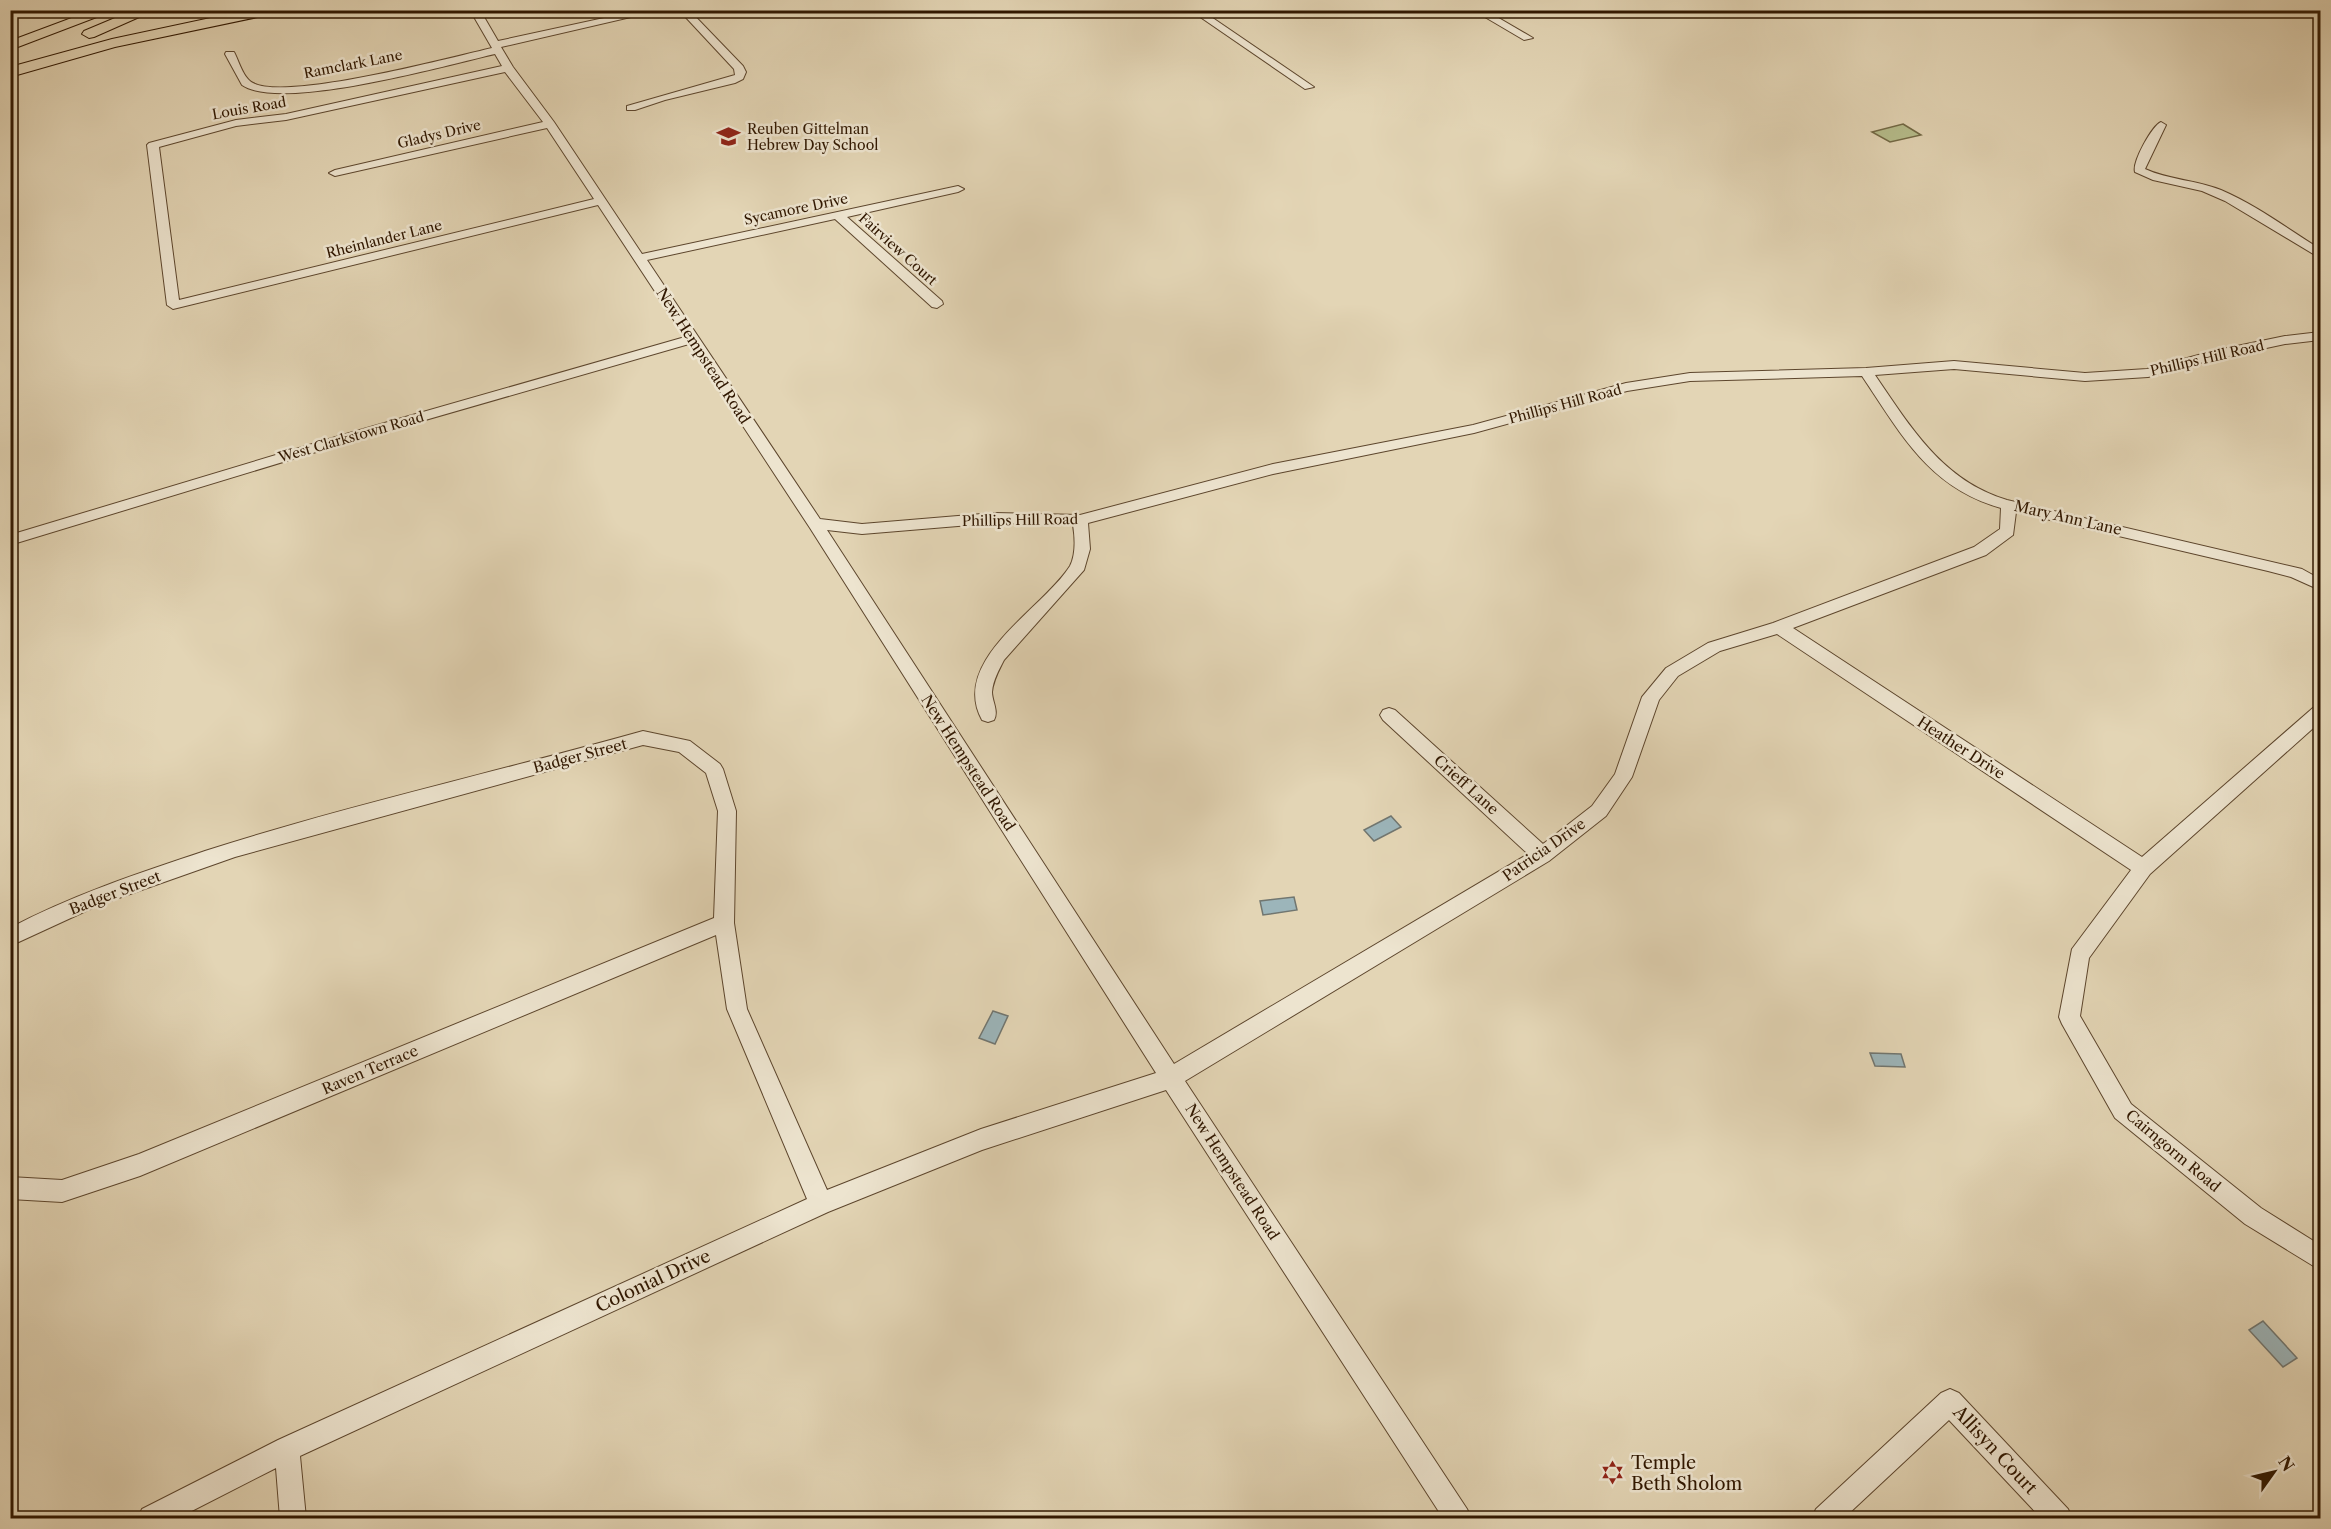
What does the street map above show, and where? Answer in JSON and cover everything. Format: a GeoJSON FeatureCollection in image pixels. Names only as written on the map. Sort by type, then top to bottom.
{"type":"FeatureCollection","features":[{"type":"Feature","properties":{"kind":"highway"},"geometry":{"type":"LineString","coordinates":[[10,46],[108,10]]}},
{"type":"Feature","properties":{"kind":"highway"},"geometry":{"type":"LineString","coordinates":[[10,66],[148,10]]}},
{"type":"Feature","properties":{"kind":"highway"},"geometry":{"type":"LineString","coordinates":[[217,10],[253,10]]}},
{"type":"Feature","properties":{"kind":"highway"},"geometry":{"type":"LineString","coordinates":[[10,72],[105,44],[272,10]]}},
{"type":"Feature","properties":{"kind":"street","name":"New Hempstead Road"},"geometry":{"type":"LineString","coordinates":[[475,10],[508,69],[550,124],[602,201],[754,436],[815,524],[1171,1078],[1458,1518]]}},
{"type":"Feature","properties":{"kind":"street"},"geometry":{"type":"LineString","coordinates":[[495,48],[657,10]]}},
{"type":"Feature","properties":{"kind":"street"},"geometry":{"type":"LineString","coordinates":[[631,108],[739,77],[741,72],[739,68],[683,10]]}},
{"type":"Feature","properties":{"kind":"street"},"geometry":{"type":"LineString","coordinates":[[1194,10],[1309,87]]}},
{"type":"Feature","properties":{"kind":"street"},"geometry":{"type":"LineString","coordinates":[[1477,10],[1527,38]]}},
{"type":"Feature","properties":{"kind":"street","name":"Ramclark Lane"},"geometry":{"type":"LineString","coordinates":[[230,54],[247,84],[260,89],[303,90],[495,48]]}},
{"type":"Feature","properties":{"kind":"street","name":"Louis Road"},"geometry":{"type":"LineString","coordinates":[[173,304],[153,145],[236,123],[286,117],[508,69]]}},
{"type":"Feature","properties":{"kind":"street","name":"Gladys Drive"},"geometry":{"type":"LineString","coordinates":[[334,173],[550,124]]}},
{"type":"Feature","properties":{"kind":"street"},"geometry":{"type":"LineString","coordinates":[[2161,125],[2139,164],[2139,170],[2149,176],[2195,184],[2217,192],[2320,254]]}},
{"type":"Feature","properties":{"kind":"street","name":"Sycamore Drive"},"geometry":{"type":"LineString","coordinates":[[640,258],[958,189]]}},
{"type":"Feature","properties":{"kind":"street","name":"Rheinlander Lane"},"geometry":{"type":"LineString","coordinates":[[173,304],[602,201]]}},
{"type":"Feature","properties":{"kind":"street","name":"Fairview Court"},"geometry":{"type":"LineString","coordinates":[[839,216],[937,304]]}},
{"type":"Feature","properties":{"kind":"street","name":"Phillips Hill Road"},"geometry":{"type":"LineString","coordinates":[[815,524],[862,529],[993,518],[1080,520],[1273,469],[1474,429],[1626,387],[1690,377],[1866,372],[1954,364],[2085,377],[2148,373],[2213,355],[2285,340],[2320,336]]}},
{"type":"Feature","properties":{"kind":"street","name":"West Clarkstown Road"},"geometry":{"type":"LineString","coordinates":[[10,540],[344,439],[693,339]]}},
{"type":"Feature","properties":{"kind":"street","name":"Mary Ann Lane"},"geometry":{"type":"LineString","coordinates":[[1866,372],[1937,468],[1969,491],[2009,505],[2296,573],[2320,585]]}},
{"type":"Feature","properties":{"kind":"street","name":"Patricia Drive"},"geometry":{"type":"LineString","coordinates":[[1171,1078],[1542,855],[1599,811],[1623,777],[1651,697],[1672,672],[1714,647],[1779,627],[1980,551],[2008,531],[2009,505]]}},
{"type":"Feature","properties":{"kind":"street"},"geometry":{"type":"LineString","coordinates":[[988,715],[983,691],[989,669],[1006,646],[1070,578],[1078,566],[1083,552],[1080,520]]}},
{"type":"Feature","properties":{"kind":"street","name":"Heather Drive"},"geometry":{"type":"LineString","coordinates":[[1779,627],[2143,868]]}},
{"type":"Feature","properties":{"kind":"street","name":"Cairngorm Road"},"geometry":{"type":"LineString","coordinates":[[2320,712],[2143,868],[2079,956],[2069,1017],[2123,1111],[2253,1216],[2320,1258]]}},
{"type":"Feature","properties":{"kind":"street","name":"Crieff Lane"},"geometry":{"type":"LineString","coordinates":[[1389,715],[1542,855]]}},
{"type":"Feature","properties":{"kind":"street","name":"Badger Street"},"geometry":{"type":"LineString","coordinates":[[10,938],[32,925],[144,880],[244,845],[643,738],[684,746],[714,769],[727,811],[724,923],[737,1009],[821,1204]]}},
{"type":"Feature","properties":{"kind":"street","name":"Raven Terrace"},"geometry":{"type":"LineString","coordinates":[[10,1188],[62,1191],[140,1165],[724,923]]}},
{"type":"Feature","properties":{"kind":"street","name":"Colonial Drive"},"geometry":{"type":"LineString","coordinates":[[151,1518],[287,1449],[821,1204],[981,1140],[1171,1078]]}},
{"type":"Feature","properties":{"kind":"street","name":"Allisyn Court"},"geometry":{"type":"LineString","coordinates":[[1825,1518],[1950,1402],[2059,1518]]}},
{"type":"Feature","properties":{"kind":"street"},"geometry":{"type":"LineString","coordinates":[[287,1449],[293,1518]]}},
{"type":"Feature","properties":{"kind":"green space"},"geometry":{"type":"Polygon","coordinates":[[[1903,124],[1921,135],[1890,142],[1872,132],[1903,124]]]}},
{"type":"Feature","properties":{"kind":"water"},"geometry":{"type":"Polygon","coordinates":[[[1391,816],[1401,827],[1374,841],[1364,830],[1391,816]]]}},
{"type":"Feature","properties":{"kind":"water"},"geometry":{"type":"Polygon","coordinates":[[[1294,897],[1297,910],[1263,915],[1260,901],[1294,897]]]}},
{"type":"Feature","properties":{"kind":"water"},"geometry":{"type":"Polygon","coordinates":[[[993,1011],[1008,1016],[995,1044],[979,1038],[993,1011]]]}},
{"type":"Feature","properties":{"kind":"water"},"geometry":{"type":"Polygon","coordinates":[[[1870,1053],[1901,1054],[1905,1067],[1875,1066],[1870,1053]]]}},
{"type":"Feature","properties":{"kind":"water"},"geometry":{"type":"Polygon","coordinates":[[[2263,1321],[2297,1358],[2283,1367],[2249,1330],[2263,1321]]]}},
{"type":"Feature","properties":{"kind":"place","name":"Reuben Gittelman Hebrew Day School"},"geometry":{"type":"Point","coordinates":[729,137]}},
{"type":"Feature","properties":{"kind":"place","name":"Temple Beth Sholom"},"geometry":{"type":"Point","coordinates":[1613,1473]}}]}
